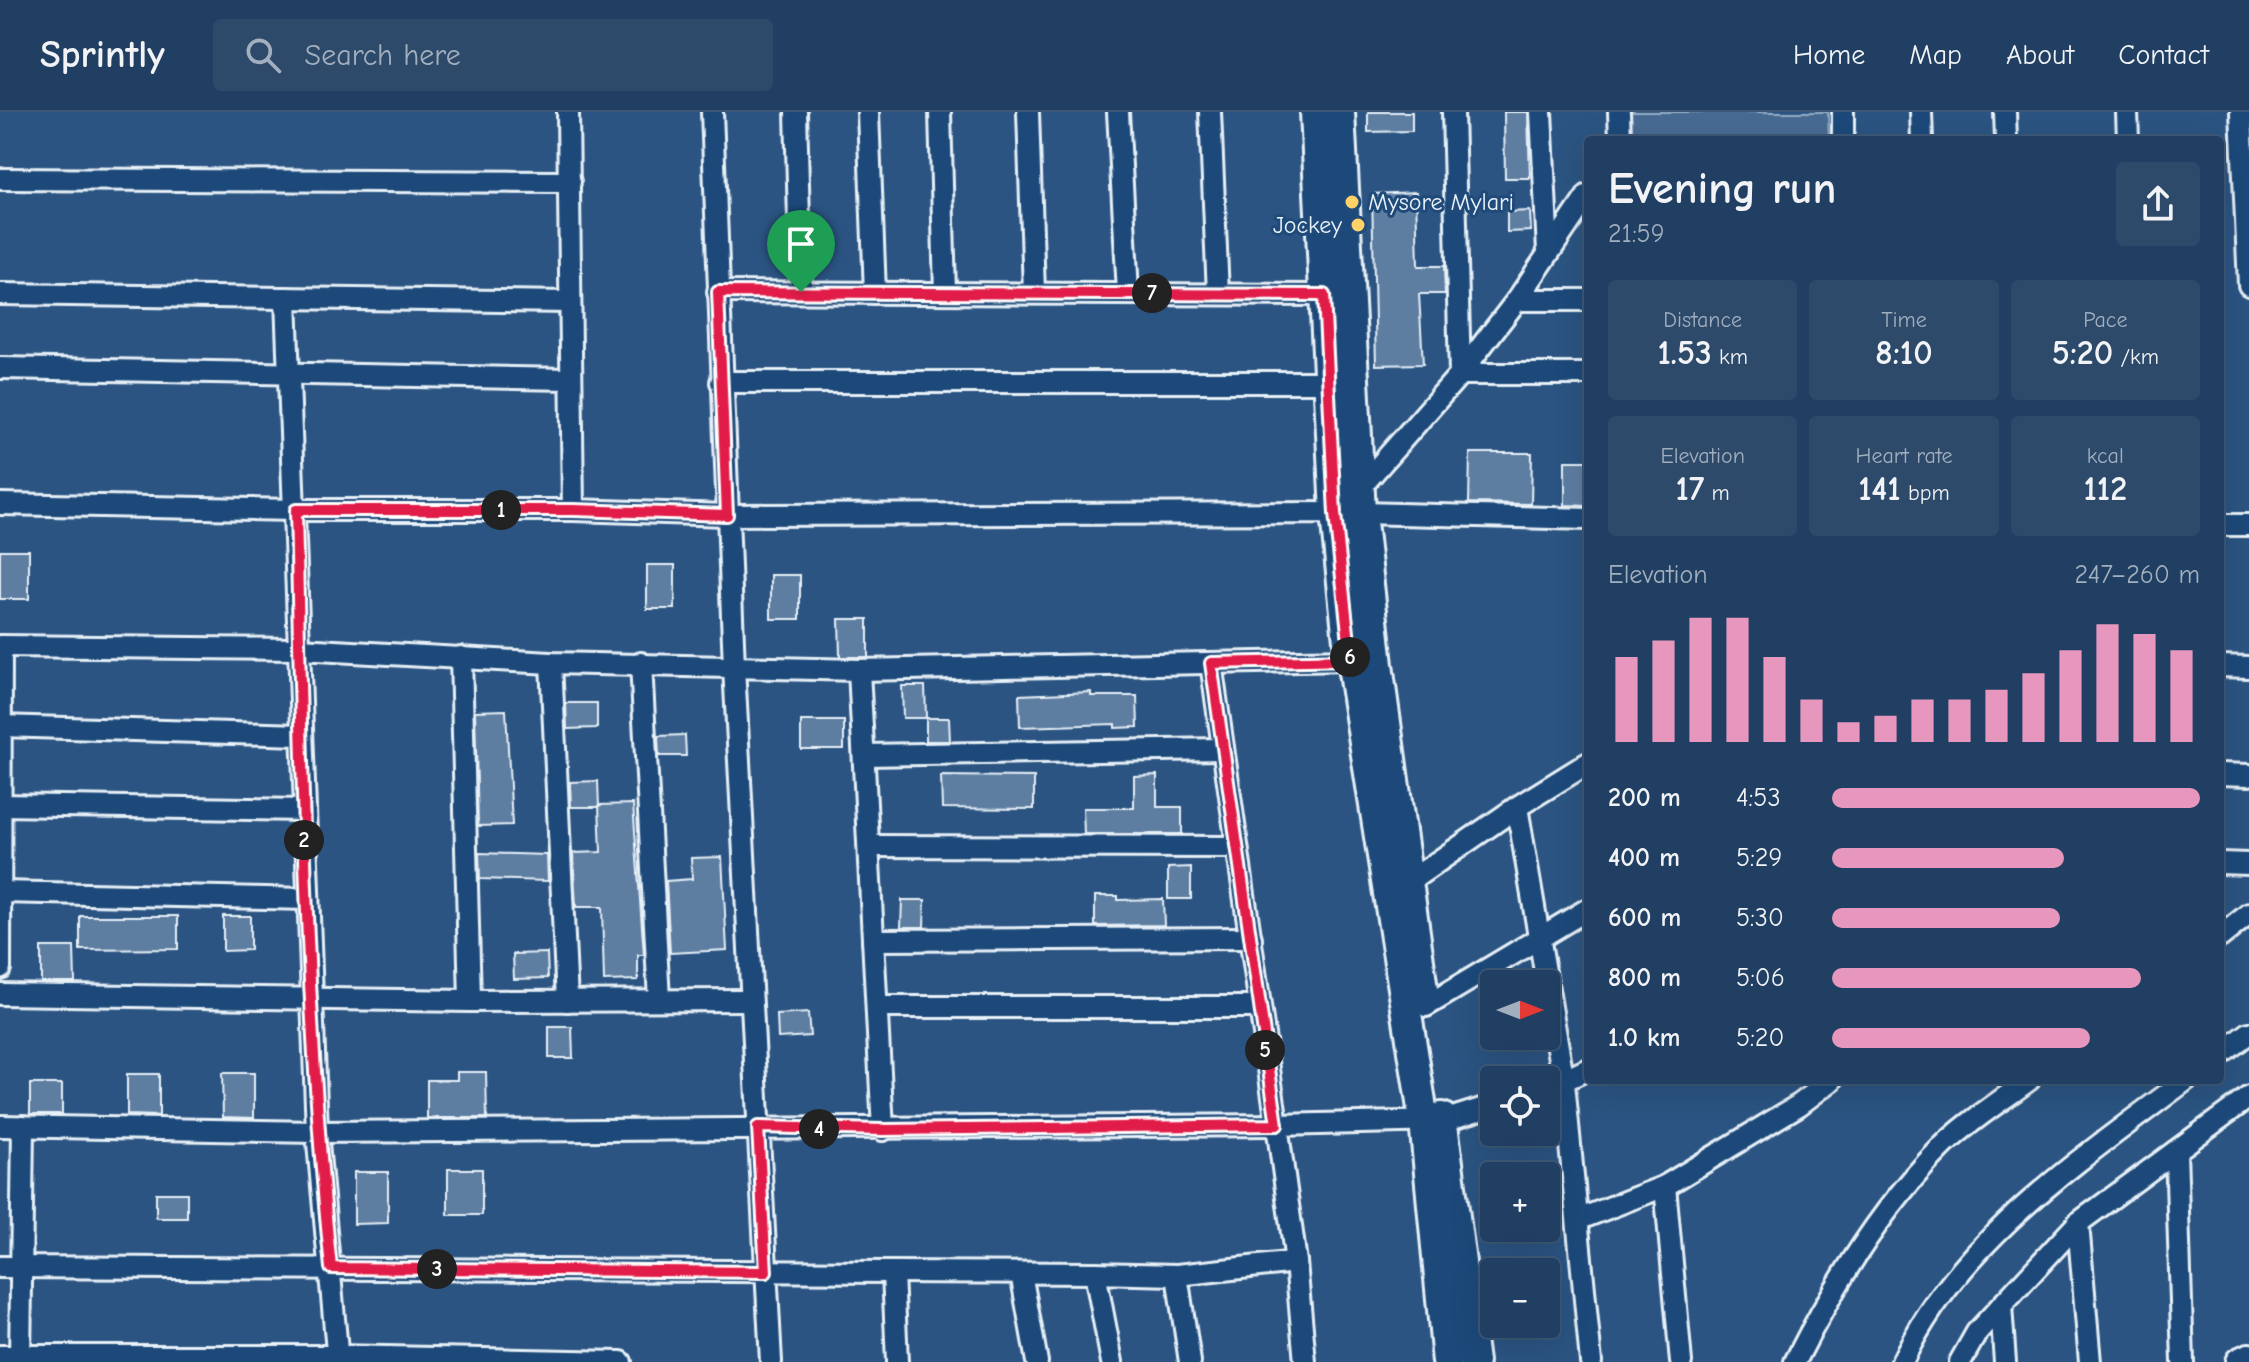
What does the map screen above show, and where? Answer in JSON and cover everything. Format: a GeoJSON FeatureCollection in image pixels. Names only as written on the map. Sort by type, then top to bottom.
{"type":"FeatureCollection","features":[{"type":"Feature","properties":{"kind":"street"},"geometry":{"type":"LineString","coordinates":[[568,112],[573,510]]}},
{"type":"Feature","properties":{"kind":"street"},"geometry":{"type":"LineString","coordinates":[[712,112],[734,667],[771,1362]]}},
{"type":"Feature","properties":{"kind":"street"},"geometry":{"type":"LineString","coordinates":[[796,112],[801,292]]}},
{"type":"Feature","properties":{"kind":"street"},"geometry":{"type":"LineString","coordinates":[[868,112],[875,293]]}},
{"type":"Feature","properties":{"kind":"street"},"geometry":{"type":"LineString","coordinates":[[940,112],[945,293]]}},
{"type":"Feature","properties":{"kind":"street"},"geometry":{"type":"LineString","coordinates":[[1028,112],[1034,293]]}},
{"type":"Feature","properties":{"kind":"street"},"geometry":{"type":"LineString","coordinates":[[1118,112],[1128,293]]}},
{"type":"Feature","properties":{"kind":"street"},"geometry":{"type":"LineString","coordinates":[[1210,112],[1218,294]]}},
{"type":"Feature","properties":{"kind":"street"},"geometry":{"type":"LineString","coordinates":[[1315,112],[1328,382],[1352,505],[1426,1006],[1447,1362]]}},
{"type":"Feature","properties":{"kind":"street"},"geometry":{"type":"LineString","coordinates":[[1340,112],[1352,505],[1351,660],[1474,1362]]}},
{"type":"Feature","properties":{"kind":"street"},"geometry":{"type":"LineString","coordinates":[[1453,112],[1460,374]]}},
{"type":"Feature","properties":{"kind":"street"},"geometry":{"type":"LineString","coordinates":[[1541,112],[1548,252]]}},
{"type":"Feature","properties":{"kind":"street"},"geometry":{"type":"LineString","coordinates":[[1619,112],[1620,136]]}},
{"type":"Feature","properties":{"kind":"street"},"geometry":{"type":"LineString","coordinates":[[1843,112],[1843,136]]}},
{"type":"Feature","properties":{"kind":"street"},"geometry":{"type":"LineString","coordinates":[[1921,112],[1922,136]]}},
{"type":"Feature","properties":{"kind":"street"},"geometry":{"type":"LineString","coordinates":[[2005,112],[2006,136]]}},
{"type":"Feature","properties":{"kind":"street"},"geometry":{"type":"LineString","coordinates":[[2127,112],[2128,136]]}},
{"type":"Feature","properties":{"kind":"street"},"geometry":{"type":"LineString","coordinates":[[2241,112],[2249,285]]}},
{"type":"Feature","properties":{"kind":"street"},"geometry":{"type":"LineString","coordinates":[[0,179],[570,182]]}},
{"type":"Feature","properties":{"kind":"street"},"geometry":{"type":"LineString","coordinates":[[1352,505],[1517,300],[1584,200]]}},
{"type":"Feature","properties":{"kind":"street"},"geometry":{"type":"LineString","coordinates":[[1567,223],[1584,223]]}},
{"type":"Feature","properties":{"kind":"street"},"geometry":{"type":"LineString","coordinates":[[718,292],[1324,295]]}},
{"type":"Feature","properties":{"kind":"street"},"geometry":{"type":"LineString","coordinates":[[0,294],[569,302]]}},
{"type":"Feature","properties":{"kind":"street"},"geometry":{"type":"LineString","coordinates":[[286,298],[317,1132],[338,1359]]}},
{"type":"Feature","properties":{"kind":"street"},"geometry":{"type":"LineString","coordinates":[[1517,300],[1584,300]]}},
{"type":"Feature","properties":{"kind":"street"},"geometry":{"type":"LineString","coordinates":[[0,368],[570,379]]}},
{"type":"Feature","properties":{"kind":"street"},"geometry":{"type":"LineString","coordinates":[[1460,374],[1584,374]]}},
{"type":"Feature","properties":{"kind":"street"},"geometry":{"type":"LineString","coordinates":[[721,382],[1328,382]]}},
{"type":"Feature","properties":{"kind":"street"},"geometry":{"type":"LineString","coordinates":[[0,504],[296,510],[573,510],[727,515],[1352,505],[1584,519]]}},
{"type":"Feature","properties":{"kind":"street"},"geometry":{"type":"LineString","coordinates":[[2224,525],[2249,525]]}},
{"type":"Feature","properties":{"kind":"street"},"geometry":{"type":"LineString","coordinates":[[0,968],[1,646],[299,649],[551,663],[859,670],[1351,660]]}},
{"type":"Feature","properties":{"kind":"street"},"geometry":{"type":"LineString","coordinates":[[461,657],[470,1001]]}},
{"type":"Feature","properties":{"kind":"street"},"geometry":{"type":"LineString","coordinates":[[551,663],[567,1001]]}},
{"type":"Feature","properties":{"kind":"street"},"geometry":{"type":"LineString","coordinates":[[641,663],[659,1000]]}},
{"type":"Feature","properties":{"kind":"street"},"geometry":{"type":"LineString","coordinates":[[1211,663],[1296,1262],[1305,1362]]}},
{"type":"Feature","properties":{"kind":"street"},"geometry":{"type":"LineString","coordinates":[[2224,666],[2249,667]]}},
{"type":"Feature","properties":{"kind":"street"},"geometry":{"type":"LineString","coordinates":[[859,670],[883,1130]]}},
{"type":"Feature","properties":{"kind":"street"},"geometry":{"type":"LineString","coordinates":[[1,726],[300,735]]}},
{"type":"Feature","properties":{"kind":"street"},"geometry":{"type":"LineString","coordinates":[[865,755],[1223,749]]}},
{"type":"Feature","properties":{"kind":"street"},"geometry":{"type":"LineString","coordinates":[[1407,883],[1517,807],[1584,765]]}},
{"type":"Feature","properties":{"kind":"street"},"geometry":{"type":"LineString","coordinates":[[2224,774],[2249,775]]}},
{"type":"Feature","properties":{"kind":"street"},"geometry":{"type":"LineString","coordinates":[[1,805],[303,810]]}},
{"type":"Feature","properties":{"kind":"street"},"geometry":{"type":"LineString","coordinates":[[1517,807],[1540,938],[1553,1066]]}},
{"type":"Feature","properties":{"kind":"street"},"geometry":{"type":"LineString","coordinates":[[869,846],[1237,847]]}},
{"type":"Feature","properties":{"kind":"street"},"geometry":{"type":"LineString","coordinates":[[2224,863],[2249,864]]}},
{"type":"Feature","properties":{"kind":"street"},"geometry":{"type":"LineString","coordinates":[[1,892],[307,899]]}},
{"type":"Feature","properties":{"kind":"street"},"geometry":{"type":"LineString","coordinates":[[1426,1006],[1584,911]]}},
{"type":"Feature","properties":{"kind":"street"},"geometry":{"type":"LineString","coordinates":[[2224,934],[2249,914]]}},
{"type":"Feature","properties":{"kind":"street"},"geometry":{"type":"LineString","coordinates":[[873,940],[1251,938]]}},
{"type":"Feature","properties":{"kind":"street"},"geometry":{"type":"LineString","coordinates":[[0,994],[470,1001],[750,1000]]}},
{"type":"Feature","properties":{"kind":"street"},"geometry":{"type":"LineString","coordinates":[[877,1007],[1259,1007]]}},
{"type":"Feature","properties":{"kind":"street"},"geometry":{"type":"LineString","coordinates":[[2224,1052],[2249,1033]]}},
{"type":"Feature","properties":{"kind":"street"},"geometry":{"type":"LineString","coordinates":[[1560,1083],[1584,1071]]}},
{"type":"Feature","properties":{"kind":"street"},"geometry":{"type":"LineString","coordinates":[[1580,1219],[1665,1186],[1799,1105],[1827,1084]]}},
{"type":"Feature","properties":{"kind":"street"},"geometry":{"type":"LineString","coordinates":[[1795,1362],[1825,1302],[1916,1175],[1944,1145],[2024,1084]]}},
{"type":"Feature","properties":{"kind":"street"},"geometry":{"type":"LineString","coordinates":[[1902,1362],[1940,1298],[2000,1231],[2092,1151],[2181,1084]]}},
{"type":"Feature","properties":{"kind":"street"},"geometry":{"type":"LineString","coordinates":[[1960,1362],[1977,1332],[2078,1223],[2249,1097]]}},
{"type":"Feature","properties":{"kind":"street"},"geometry":{"type":"LineString","coordinates":[[0,1126],[317,1132],[758,1127],[883,1130],[1434,1121],[1480,1109]]}},
{"type":"Feature","properties":{"kind":"street"},"geometry":{"type":"LineString","coordinates":[[1560,1113],[1580,1219],[1591,1362]]}},
{"type":"Feature","properties":{"kind":"street"},"geometry":{"type":"LineString","coordinates":[[23,1126],[10,1267],[13,1358],[621,1362]]}},
{"type":"Feature","properties":{"kind":"street"},"geometry":{"type":"LineString","coordinates":[[2176,1151],[2183,1362]]}},
{"type":"Feature","properties":{"kind":"street"},"geometry":{"type":"LineString","coordinates":[[1665,1186],[1681,1362]]}},
{"type":"Feature","properties":{"kind":"street"},"geometry":{"type":"LineString","coordinates":[[2078,1223],[2090,1362]]}},
{"type":"Feature","properties":{"kind":"street"},"geometry":{"type":"LineString","coordinates":[[10,1267],[1177,1275],[1296,1262]]}},
{"type":"Feature","properties":{"kind":"street"},"geometry":{"type":"LineString","coordinates":[[893,1273],[897,1362]]}},
{"type":"Feature","properties":{"kind":"street"},"geometry":{"type":"LineString","coordinates":[[1021,1273],[1037,1362]]}},
{"type":"Feature","properties":{"kind":"street"},"geometry":{"type":"LineString","coordinates":[[1095,1273],[1112,1362]]}},
{"type":"Feature","properties":{"kind":"street"},"geometry":{"type":"LineString","coordinates":[[1177,1275],[1190,1362]]}},
{"type":"Feature","properties":{"kind":"street"},"geometry":{"type":"LineString","coordinates":[[2001,1306],[2005,1362]]}},
{"type":"Feature","properties":{"kind":"street"},"geometry":{"type":"LineString","coordinates":[[2240,1362],[2249,1358]]}},
{"type":"Feature","properties":{"kind":"shaded area"},"geometry":{"type":"Polygon","coordinates":[[[1631,112],[1828,112],[1829,136],[1632,136],[1631,112]]]}},
{"type":"Feature","properties":{"kind":"building"},"geometry":{"type":"Polygon","coordinates":[[[1368,112],[1412,112],[1412,131],[1368,132],[1368,112]]]}},
{"type":"Feature","properties":{"kind":"building"},"geometry":{"type":"Polygon","coordinates":[[[1504,112],[1528,112],[1530,178],[1505,178],[1504,112]]]}},
{"type":"Feature","properties":{"kind":"building"},"geometry":{"type":"Polygon","coordinates":[[[1416,192],[1418,266],[1444,266],[1445,294],[1419,294],[1423,364],[1376,365],[1372,194],[1416,192]]]}},
{"type":"Feature","properties":{"kind":"building"},"geometry":{"type":"Polygon","coordinates":[[[1530,211],[1531,231],[1507,232],[1507,212],[1530,211]]]}},
{"type":"Feature","properties":{"kind":"building"},"geometry":{"type":"Polygon","coordinates":[[[1470,453],[1532,453],[1531,504],[1469,503],[1470,453]]]}},
{"type":"Feature","properties":{"kind":"building"},"geometry":{"type":"Polygon","coordinates":[[[1565,461],[1584,461],[1584,506],[1565,505],[1565,461]]]}},
{"type":"Feature","properties":{"kind":"building"},"geometry":{"type":"Polygon","coordinates":[[[0,550],[29,550],[29,599],[0,599],[0,550]]]}},
{"type":"Feature","properties":{"kind":"building"},"geometry":{"type":"Polygon","coordinates":[[[647,565],[675,565],[675,609],[647,609],[647,565]]]}},
{"type":"Feature","properties":{"kind":"building"},"geometry":{"type":"Polygon","coordinates":[[[771,575],[800,575],[800,619],[771,619],[771,575]]]}},
{"type":"Feature","properties":{"kind":"building"},"geometry":{"type":"Polygon","coordinates":[[[839,619],[868,619],[868,657],[840,657],[839,619]]]}},
{"type":"Feature","properties":{"kind":"building"},"geometry":{"type":"Polygon","coordinates":[[[902,686],[925,686],[926,718],[903,718],[902,686]]]}},
{"type":"Feature","properties":{"kind":"building"},"geometry":{"type":"Polygon","coordinates":[[[1091,692],[1091,696],[1137,696],[1138,727],[1115,728],[1115,724],[1020,727],[1019,695],[1091,692]]]}},
{"type":"Feature","properties":{"kind":"building"},"geometry":{"type":"Polygon","coordinates":[[[566,703],[597,703],[597,728],[567,729],[566,703]]]}},
{"type":"Feature","properties":{"kind":"building"},"geometry":{"type":"Polygon","coordinates":[[[506,710],[512,825],[478,826],[475,711],[506,710]]]}},
{"type":"Feature","properties":{"kind":"building"},"geometry":{"type":"Polygon","coordinates":[[[926,718],[949,718],[950,741],[926,741],[926,718]]]}},
{"type":"Feature","properties":{"kind":"building"},"geometry":{"type":"Polygon","coordinates":[[[801,721],[844,721],[844,749],[801,749],[801,721]]]}},
{"type":"Feature","properties":{"kind":"building"},"geometry":{"type":"Polygon","coordinates":[[[685,735],[686,756],[659,756],[658,736],[685,735]]]}},
{"type":"Feature","properties":{"kind":"building"},"geometry":{"type":"Polygon","coordinates":[[[1157,775],[1157,807],[1182,807],[1182,834],[1084,834],[1083,808],[1134,808],[1134,776],[1157,775]]]}},
{"type":"Feature","properties":{"kind":"building"},"geometry":{"type":"Polygon","coordinates":[[[941,776],[1034,777],[1034,809],[942,808],[941,776]]]}},
{"type":"Feature","properties":{"kind":"building"},"geometry":{"type":"Polygon","coordinates":[[[598,781],[599,807],[571,807],[570,782],[598,781]]]}},
{"type":"Feature","properties":{"kind":"building"},"geometry":{"type":"Polygon","coordinates":[[[633,804],[644,955],[638,955],[638,980],[604,981],[602,907],[576,907],[573,853],[601,852],[599,805],[633,804]]]}},
{"type":"Feature","properties":{"kind":"building"},"geometry":{"type":"Polygon","coordinates":[[[479,853],[547,855],[548,881],[480,879],[479,853]]]}},
{"type":"Feature","properties":{"kind":"building"},"geometry":{"type":"Polygon","coordinates":[[[722,857],[727,950],[670,953],[666,881],[692,879],[691,858],[722,857]]]}},
{"type":"Feature","properties":{"kind":"building"},"geometry":{"type":"Polygon","coordinates":[[[1191,867],[1191,899],[1168,899],[1168,868],[1191,867]]]}},
{"type":"Feature","properties":{"kind":"building"},"geometry":{"type":"Polygon","coordinates":[[[1095,896],[1118,896],[1118,900],[1163,899],[1164,925],[1095,926],[1095,896]]]}},
{"type":"Feature","properties":{"kind":"building"},"geometry":{"type":"Polygon","coordinates":[[[902,900],[925,900],[924,927],[901,927],[902,900]]]}},
{"type":"Feature","properties":{"kind":"building"},"geometry":{"type":"Polygon","coordinates":[[[80,916],[178,916],[178,949],[80,950],[80,916]]]}},
{"type":"Feature","properties":{"kind":"building"},"geometry":{"type":"Polygon","coordinates":[[[223,916],[250,916],[250,950],[223,951],[223,916]]]}},
{"type":"Feature","properties":{"kind":"building"},"geometry":{"type":"Polygon","coordinates":[[[41,947],[74,947],[75,982],[41,982],[41,947]]]}},
{"type":"Feature","properties":{"kind":"building"},"geometry":{"type":"Polygon","coordinates":[[[547,953],[548,978],[514,979],[513,954],[547,953]]]}},
{"type":"Feature","properties":{"kind":"building"},"geometry":{"type":"Polygon","coordinates":[[[808,1013],[810,1036],[778,1038],[777,1015],[808,1013]]]}},
{"type":"Feature","properties":{"kind":"building"},"geometry":{"type":"Polygon","coordinates":[[[549,1027],[572,1027],[573,1058],[549,1058],[549,1027]]]}},
{"type":"Feature","properties":{"kind":"building"},"geometry":{"type":"Polygon","coordinates":[[[457,1072],[486,1072],[487,1118],[427,1118],[427,1080],[457,1080],[457,1072]]]}},
{"type":"Feature","properties":{"kind":"building"},"geometry":{"type":"Polygon","coordinates":[[[222,1073],[254,1073],[254,1118],[223,1117],[222,1073]]]}},
{"type":"Feature","properties":{"kind":"building"},"geometry":{"type":"Polygon","coordinates":[[[127,1074],[159,1074],[159,1116],[127,1115],[127,1074]]]}},
{"type":"Feature","properties":{"kind":"building"},"geometry":{"type":"Polygon","coordinates":[[[30,1084],[62,1084],[62,1114],[30,1114],[30,1084]]]}},
{"type":"Feature","properties":{"kind":"building"},"geometry":{"type":"Polygon","coordinates":[[[448,1169],[482,1169],[482,1215],[448,1215],[448,1169]]]}},
{"type":"Feature","properties":{"kind":"building"},"geometry":{"type":"Polygon","coordinates":[[[354,1172],[388,1172],[388,1223],[354,1224],[354,1172]]]}},
{"type":"Feature","properties":{"kind":"building"},"geometry":{"type":"Polygon","coordinates":[[[156,1193],[187,1193],[187,1218],[156,1218],[156,1193]]]}},
{"type":"Feature","properties":{"kind":"place","name":"Mysore Mylari"},"geometry":{"type":"Point","coordinates":[1352,202]}},
{"type":"Feature","properties":{"kind":"place","name":"Jockey"},"geometry":{"type":"Point","coordinates":[1358,225]}},
{"type":"Feature","properties":{"kind":"route"},"geometry":{"type":"LineString","coordinates":[[718,292],[801,292],[1324,295],[1335,514],[1351,660],[1211,663],[1277,1125],[883,1130],[758,1127],[766,1272],[331,1268],[317,1132],[300,735],[296,510],[573,510],[727,515],[718,292]]}}]}
